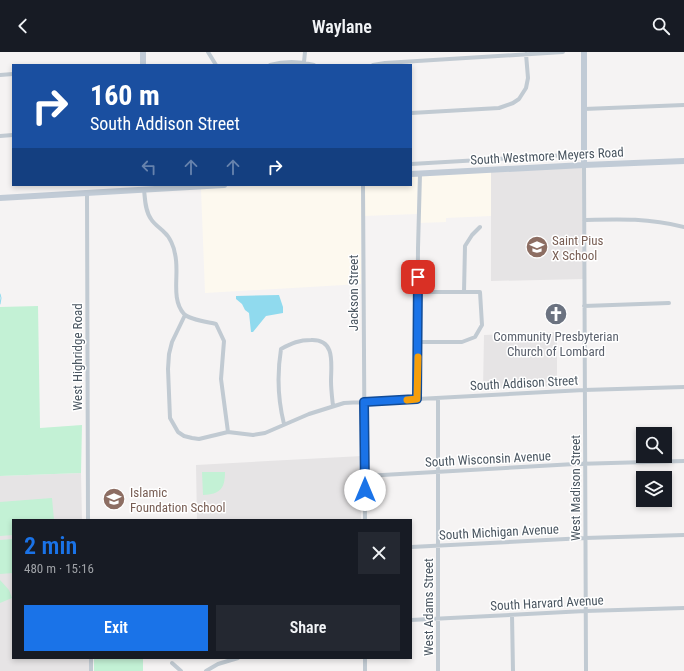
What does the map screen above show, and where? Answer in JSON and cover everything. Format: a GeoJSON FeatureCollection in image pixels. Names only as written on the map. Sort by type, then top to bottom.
{"type":"FeatureCollection","features":[{"type":"Feature","properties":{"kind":"street"},"geometry":{"type":"LineString","coordinates":[[143,52],[143,64]]}},
{"type":"Feature","properties":{"kind":"street"},"geometry":{"type":"LineString","coordinates":[[208,52],[215,64]]}},
{"type":"Feature","properties":{"kind":"street"},"geometry":{"type":"LineString","coordinates":[[304,62],[305,52]]}},
{"type":"Feature","properties":{"kind":"street"},"geometry":{"type":"LineString","coordinates":[[379,64],[563,52]]}},
{"type":"Feature","properties":{"kind":"street"},"geometry":{"type":"LineString","coordinates":[[584,52],[584,165]]}},
{"type":"Feature","properties":{"kind":"street"},"geometry":{"type":"LineString","coordinates":[[412,113],[499,108],[513,104],[523,95],[528,81],[526,54]]}},
{"type":"Feature","properties":{"kind":"street"},"geometry":{"type":"LineString","coordinates":[[276,64],[287,62],[304,62],[311,64]]}},
{"type":"Feature","properties":{"kind":"street"},"geometry":{"type":"LineString","coordinates":[[0,75],[12,74]]}},
{"type":"Feature","properties":{"kind":"street"},"geometry":{"type":"LineString","coordinates":[[523,95],[528,98]]}},
{"type":"Feature","properties":{"kind":"street"},"geometry":{"type":"LineString","coordinates":[[584,109],[684,105]]}},
{"type":"Feature","properties":{"kind":"street"},"geometry":{"type":"LineString","coordinates":[[0,136],[12,135]]}},
{"type":"Feature","properties":{"kind":"street"},"geometry":{"type":"LineString","coordinates":[[412,164],[584,154]]}},
{"type":"Feature","properties":{"kind":"street","name":"South Westmore Meyers Road"},"geometry":{"type":"LineString","coordinates":[[412,174],[584,165],[684,162]]}},
{"type":"Feature","properties":{"kind":"street","name":"West Madison Street"},"geometry":{"type":"LineString","coordinates":[[584,165],[586,671]]}},
{"type":"Feature","properties":{"kind":"street"},"geometry":{"type":"LineString","coordinates":[[417,399],[420,174]]}},
{"type":"Feature","properties":{"kind":"street"},"geometry":{"type":"LineString","coordinates":[[0,198],[87,194],[144,187],[193,186]]}},
{"type":"Feature","properties":{"kind":"street","name":"Jackson Street"},"geometry":{"type":"LineString","coordinates":[[363,186],[365,519]]}},
{"type":"Feature","properties":{"kind":"street"},"geometry":{"type":"LineString","coordinates":[[144,187],[147,211],[150,219],[166,233],[175,252],[177,300],[179,306],[185,315],[196,320],[216,324],[223,336],[224,345],[221,379],[228,432]]}},
{"type":"Feature","properties":{"kind":"street","name":"West Highridge Road"},"geometry":{"type":"LineString","coordinates":[[87,194],[88,519]]}},
{"type":"Feature","properties":{"kind":"street"},"geometry":{"type":"LineString","coordinates":[[584,220],[644,219],[684,227]]}},
{"type":"Feature","properties":{"kind":"street"},"geometry":{"type":"LineString","coordinates":[[464,292],[465,246],[472,235],[480,227]]}},
{"type":"Feature","properties":{"kind":"street"},"geometry":{"type":"LineString","coordinates":[[418,292],[480,292],[482,325],[475,338],[462,342],[418,342]]}},
{"type":"Feature","properties":{"kind":"street"},"geometry":{"type":"LineString","coordinates":[[584,306],[669,303]]}},
{"type":"Feature","properties":{"kind":"street","name":"South Addison Street"},"geometry":{"type":"LineString","coordinates":[[185,315],[172,342],[169,354],[168,369],[170,418],[178,432],[185,436],[199,439],[228,432],[259,435],[274,430],[284,424],[344,403],[584,390],[684,387]]}},
{"type":"Feature","properties":{"kind":"street"},"geometry":{"type":"LineString","coordinates":[[284,424],[280,403],[279,362],[281,349],[297,341],[313,340],[326,344],[331,356],[331,388],[333,406]]}},
{"type":"Feature","properties":{"kind":"street","name":"West Adams Street"},"geometry":{"type":"LineString","coordinates":[[438,398],[438,671]]}},
{"type":"Feature","properties":{"kind":"street","name":"South Wisconsin Avenue"},"geometry":{"type":"LineString","coordinates":[[365,476],[585,464],[684,461]]}},
{"type":"Feature","properties":{"kind":"street","name":"South Michigan Avenue"},"geometry":{"type":"LineString","coordinates":[[412,547],[585,538],[684,535]]}},
{"type":"Feature","properties":{"kind":"street","name":"South Harvard Avenue"},"geometry":{"type":"LineString","coordinates":[[412,620],[585,611],[684,608]]}},
{"type":"Feature","properties":{"kind":"street"},"geometry":{"type":"LineString","coordinates":[[512,615],[512,671]]}},
{"type":"Feature","properties":{"kind":"street"},"geometry":{"type":"LineString","coordinates":[[91,659],[91,671]]}},
{"type":"Feature","properties":{"kind":"street"},"geometry":{"type":"LineString","coordinates":[[206,671],[218,664],[235,659]]}},
{"type":"Feature","properties":{"kind":"street"},"geometry":{"type":"LineString","coordinates":[[365,659],[365,671]]}},
{"type":"Feature","properties":{"kind":"street"},"geometry":{"type":"LineString","coordinates":[[172,663],[181,671]]}},
{"type":"Feature","properties":{"kind":"shaded area","name":"Saint Pius X School"},"geometry":{"type":"Polygon","coordinates":[[[582,167],[583,279],[491,281],[491,172],[582,167]]]}},
{"type":"Feature","properties":{"kind":"shaded area"},"geometry":{"type":"Polygon","coordinates":[[[491,172],[491,216],[446,218],[446,222],[419,223],[421,176],[491,172]]]}},
{"type":"Feature","properties":{"kind":"shaded area"},"geometry":{"type":"Polygon","coordinates":[[[412,177],[418,177],[417,214],[364,216],[364,186],[412,186],[412,177]]]}},
{"type":"Feature","properties":{"kind":"shaded area"},"geometry":{"type":"Polygon","coordinates":[[[251,186],[361,186],[361,284],[205,293],[201,189],[251,186]]]}},
{"type":"Feature","properties":{"kind":"shaded area"},"geometry":{"type":"Polygon","coordinates":[[[557,332],[557,386],[483,389],[484,335],[557,332]]]}},
{"type":"Feature","properties":{"kind":"shaded area"},"geometry":{"type":"Polygon","coordinates":[[[362,456],[361,519],[197,519],[196,465],[362,456]]]}},
{"type":"Feature","properties":{"kind":"shaded area"},"geometry":{"type":"Polygon","coordinates":[[[81,473],[82,519],[12,519],[12,659],[89,659],[89,671],[0,671],[0,476],[81,473]]]}},
{"type":"Feature","properties":{"kind":"green space"},"geometry":{"type":"Polygon","coordinates":[[[38,306],[40,428],[82,425],[81,473],[0,476],[0,307],[38,306]]]}},
{"type":"Feature","properties":{"kind":"green space"},"geometry":{"type":"Polygon","coordinates":[[[202,472],[225,472],[224,483],[220,490],[203,495],[202,472]]]}},
{"type":"Feature","properties":{"kind":"green space"},"geometry":{"type":"Polygon","coordinates":[[[52,498],[54,519],[12,519],[12,535],[0,536],[0,502],[52,498]]]}},
{"type":"Feature","properties":{"kind":"green space"},"geometry":{"type":"Polygon","coordinates":[[[12,539],[12,573],[0,574],[0,540],[12,539]]]}},
{"type":"Feature","properties":{"kind":"green space"},"geometry":{"type":"Polygon","coordinates":[[[0,580],[9,590],[12,598],[0,603],[0,580]]]}},
{"type":"Feature","properties":{"kind":"green space"},"geometry":{"type":"Polygon","coordinates":[[[94,659],[143,659],[143,671],[94,671],[94,659]]]}},
{"type":"Feature","properties":{"kind":"water"},"geometry":{"type":"Polygon","coordinates":[[[279,295],[283,307],[283,313],[266,316],[253,332],[251,332],[249,313],[236,299],[236,296],[279,295]]]}},
{"type":"Feature","properties":{"kind":"waterway"},"geometry":{"type":"LineString","coordinates":[[0,294],[0,304]]}},
{"type":"Feature","properties":{"kind":"slow traffic"},"geometry":{"type":"LineString","coordinates":[[407,400],[417,399],[418,357]]}},
{"type":"Feature","properties":{"kind":"place","name":"Saint Pius X School"},"geometry":{"type":"Point","coordinates":[537,247]}},
{"type":"Feature","properties":{"kind":"place","name":"Community Presbyterian Church of Lombard"},"geometry":{"type":"Point","coordinates":[556,314]}},
{"type":"Feature","properties":{"kind":"place","name":"Islamic Foundation School"},"geometry":{"type":"Point","coordinates":[114,499]}},
{"type":"Feature","properties":{"kind":"route"},"geometry":{"type":"LineString","coordinates":[[365,490],[364,402],[417,399],[418,277]]}}]}
